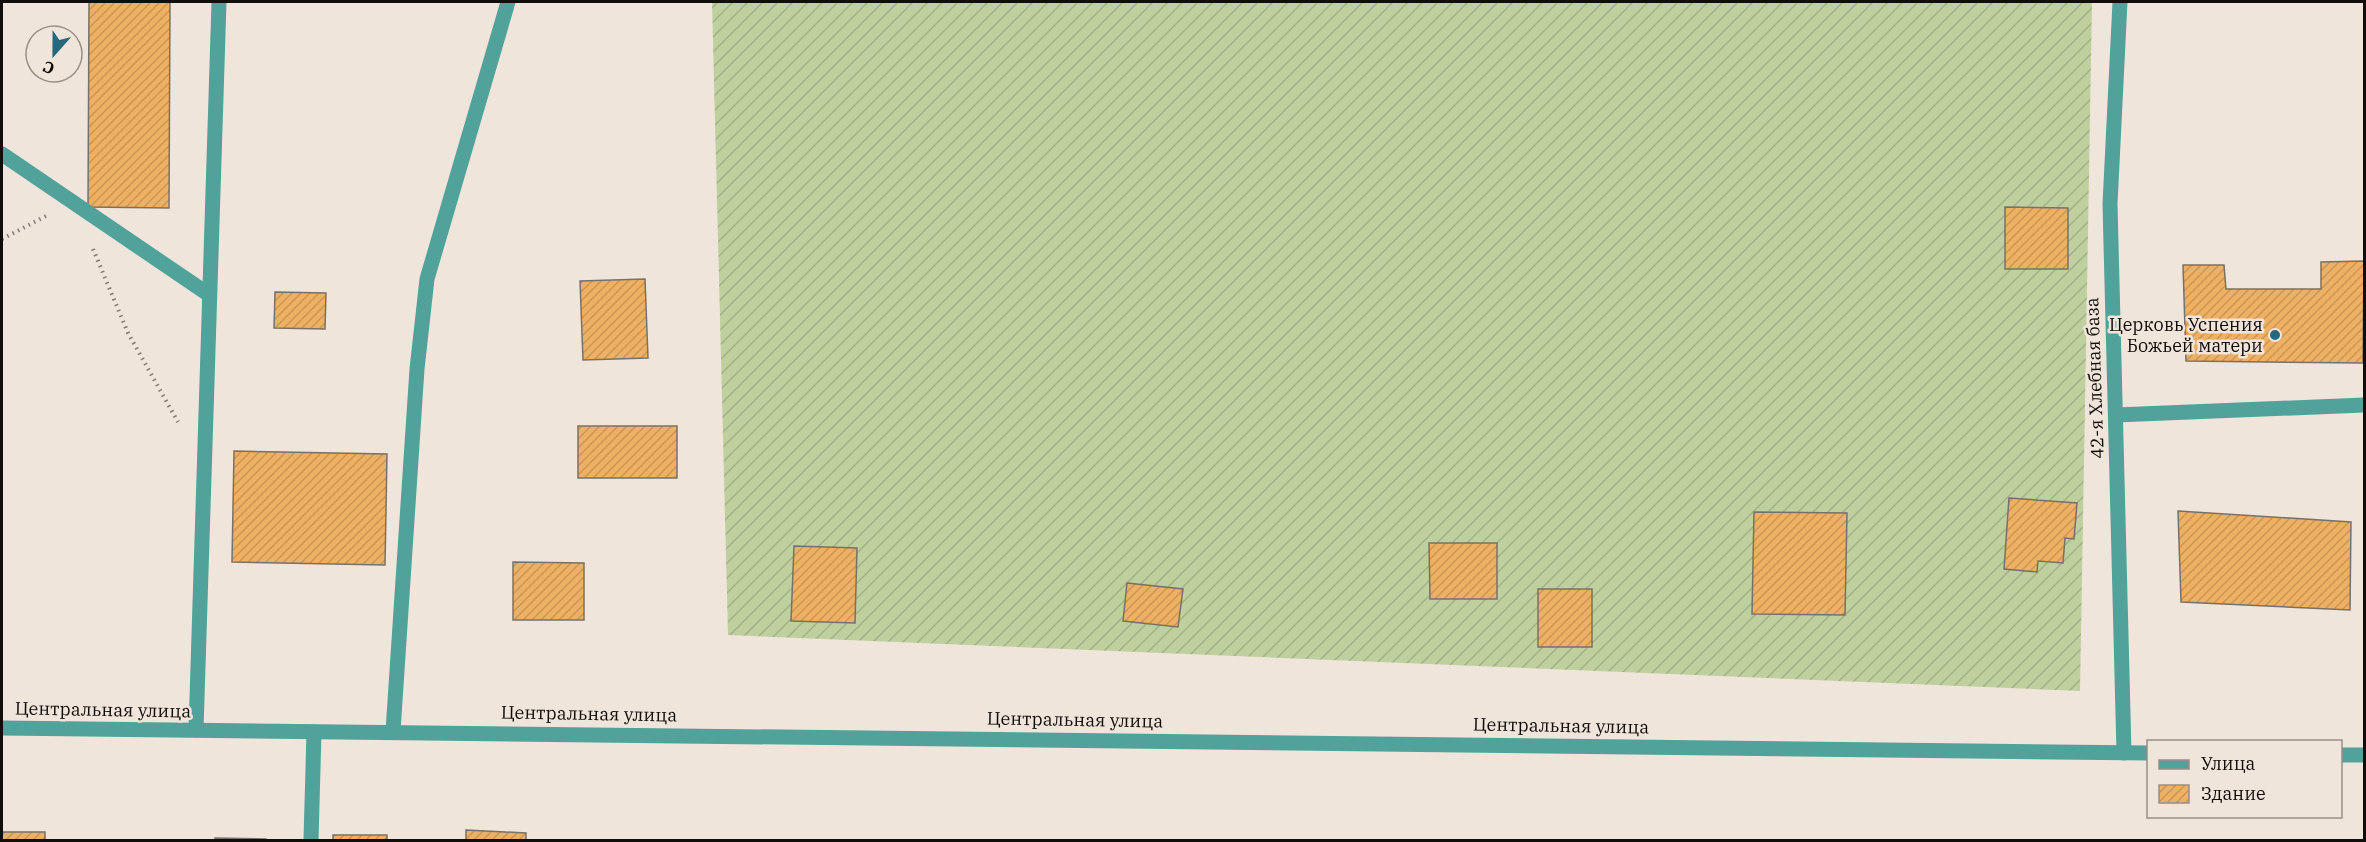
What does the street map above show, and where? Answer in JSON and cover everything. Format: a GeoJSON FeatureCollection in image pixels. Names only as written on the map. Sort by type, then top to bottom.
{"type":"FeatureCollection","features":[{"type":"Feature","properties":{"kind":"street"},"geometry":{"type":"LineString","coordinates":[[196,730],[219,2]]}},
{"type":"Feature","properties":{"kind":"street"},"geometry":{"type":"LineString","coordinates":[[393,732],[417,369],[427,279],[508,2]]}},
{"type":"Feature","properties":{"kind":"street","name":"42-я Хлебная база"},"geometry":{"type":"LineString","coordinates":[[2120,2],[2110,204],[2124,753]]}},
{"type":"Feature","properties":{"kind":"street"},"geometry":{"type":"LineString","coordinates":[[2,154],[208,294]]}},
{"type":"Feature","properties":{"kind":"street"},"geometry":{"type":"LineString","coordinates":[[2116,416],[2364,405]]}},
{"type":"Feature","properties":{"kind":"street","name":"Центральная улица"},"geometry":{"type":"LineString","coordinates":[[2,728],[2147,753]]}},
{"type":"Feature","properties":{"kind":"street"},"geometry":{"type":"LineString","coordinates":[[312,840],[314,732]]}},
{"type":"Feature","properties":{"kind":"street"},"geometry":{"type":"LineString","coordinates":[[2342,755],[2364,755]]}},
{"type":"Feature","properties":{"kind":"path"},"geometry":{"type":"LineString","coordinates":[[2,239],[72,201],[128,333],[171,412],[205,462]]}},
{"type":"Feature","properties":{"kind":"green space"},"geometry":{"type":"Polygon","coordinates":[[[712,2],[2092,2],[2080,691],[728,635],[712,2]]]}},
{"type":"Feature","properties":{"kind":"building"},"geometry":{"type":"Polygon","coordinates":[[[89,2],[170,2],[169,208],[88,207],[89,2]]]}},
{"type":"Feature","properties":{"kind":"building"},"geometry":{"type":"Polygon","coordinates":[[[2005,207],[2068,208],[2068,269],[2005,269],[2005,207]]]}},
{"type":"Feature","properties":{"kind":"building","name":"Церковь Успения Божьей матери"},"geometry":{"type":"Polygon","coordinates":[[[2364,261],[2363,363],[2186,361],[2183,265],[2224,265],[2226,289],[2321,289],[2321,262],[2364,261]]]}},
{"type":"Feature","properties":{"kind":"building"},"geometry":{"type":"Polygon","coordinates":[[[645,279],[648,358],[583,360],[580,281],[645,279]]]}},
{"type":"Feature","properties":{"kind":"building"},"geometry":{"type":"Polygon","coordinates":[[[275,292],[326,293],[325,329],[274,328],[275,292]]]}},
{"type":"Feature","properties":{"kind":"building"},"geometry":{"type":"Polygon","coordinates":[[[578,426],[677,426],[677,478],[578,478],[578,426]]]}},
{"type":"Feature","properties":{"kind":"building"},"geometry":{"type":"Polygon","coordinates":[[[234,451],[387,454],[385,565],[232,562],[234,451]]]}},
{"type":"Feature","properties":{"kind":"building"},"geometry":{"type":"Polygon","coordinates":[[[2009,498],[2077,503],[2074,539],[2065,538],[2063,563],[2038,561],[2037,572],[2004,569],[2009,498]]]}},
{"type":"Feature","properties":{"kind":"building"},"geometry":{"type":"Polygon","coordinates":[[[2178,511],[2351,522],[2350,610],[2181,602],[2178,511]]]}},
{"type":"Feature","properties":{"kind":"building"},"geometry":{"type":"Polygon","coordinates":[[[1754,512],[1847,513],[1845,615],[1752,614],[1754,512]]]}},
{"type":"Feature","properties":{"kind":"building"},"geometry":{"type":"Polygon","coordinates":[[[1429,543],[1497,543],[1497,599],[1430,599],[1429,543]]]}},
{"type":"Feature","properties":{"kind":"building"},"geometry":{"type":"Polygon","coordinates":[[[794,546],[857,548],[855,623],[791,621],[794,546]]]}},
{"type":"Feature","properties":{"kind":"building"},"geometry":{"type":"Polygon","coordinates":[[[513,562],[584,563],[584,620],[513,620],[513,562]]]}},
{"type":"Feature","properties":{"kind":"building"},"geometry":{"type":"Polygon","coordinates":[[[1127,583],[1183,589],[1178,627],[1123,621],[1127,583]]]}},
{"type":"Feature","properties":{"kind":"building"},"geometry":{"type":"Polygon","coordinates":[[[1538,589],[1592,589],[1592,647],[1538,647],[1538,589]]]}},
{"type":"Feature","properties":{"kind":"building"},"geometry":{"type":"Polygon","coordinates":[[[466,830],[526,833],[526,840],[466,840],[466,830]]]}},
{"type":"Feature","properties":{"kind":"building"},"geometry":{"type":"Polygon","coordinates":[[[2,832],[45,832],[45,840],[2,840],[2,832]]]}},
{"type":"Feature","properties":{"kind":"building"},"geometry":{"type":"Polygon","coordinates":[[[333,835],[387,835],[387,840],[333,840],[333,835]]]}},
{"type":"Feature","properties":{"kind":"building"},"geometry":{"type":"Polygon","coordinates":[[[215,838],[266,839],[266,840],[215,840],[215,838]]]}},
{"type":"Feature","properties":{"kind":"place","name":"Церковь Успения Божьей матери"},"geometry":{"type":"Point","coordinates":[2275,335]}}]}
